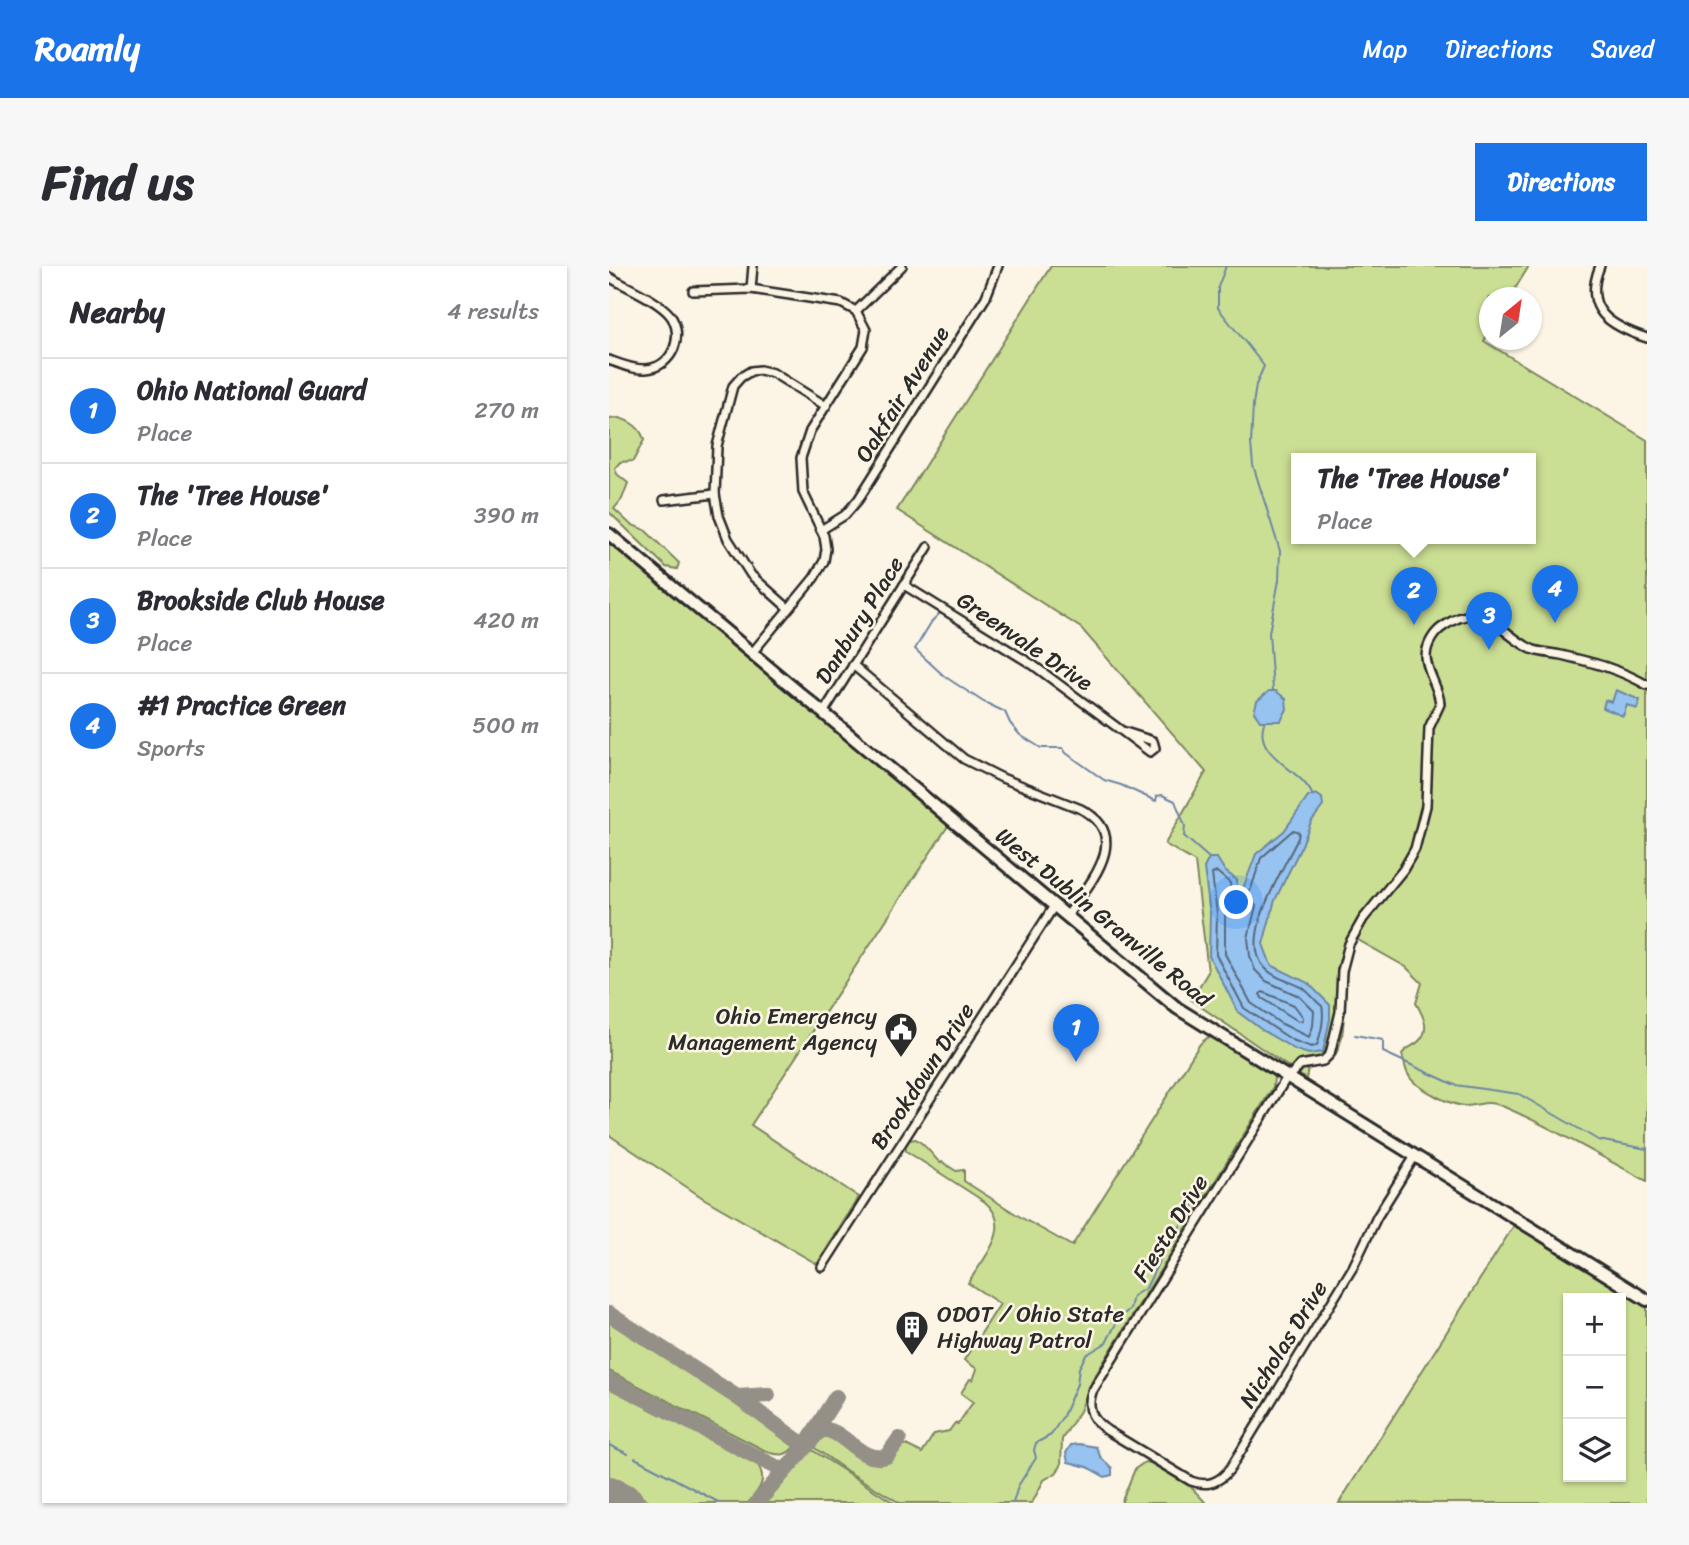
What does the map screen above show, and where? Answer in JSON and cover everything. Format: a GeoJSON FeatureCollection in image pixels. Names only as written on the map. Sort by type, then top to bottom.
{"type":"FeatureCollection","features":[{"type":"Feature","properties":{"kind":"main road","name":"West Dublin Granville Road"},"geometry":{"type":"LineString","coordinates":[[609,534],[1177,1008],[1647,1300]]}},
{"type":"Feature","properties":{"kind":"street"},"geometry":{"type":"LineString","coordinates":[[751,289],[753,266]]}},
{"type":"Feature","properties":{"kind":"street"},"geometry":{"type":"LineString","coordinates":[[856,311],[902,266]]}},
{"type":"Feature","properties":{"kind":"street","name":"Oakfair Avenue"},"geometry":{"type":"LineString","coordinates":[[821,530],[845,515],[858,500],[986,298],[998,266]]}},
{"type":"Feature","properties":{"kind":"street"},"geometry":{"type":"LineString","coordinates":[[1600,266],[1594,288],[1603,315],[1609,322],[1624,330],[1647,338]]}},
{"type":"Feature","properties":{"kind":"street"},"geometry":{"type":"LineString","coordinates":[[609,277],[661,307],[671,317],[676,330],[675,347],[659,365],[646,369],[609,360]]}},
{"type":"Feature","properties":{"kind":"street"},"geometry":{"type":"LineString","coordinates":[[693,291],[751,289],[837,302],[856,311],[865,324],[865,344],[808,437],[801,466],[805,496],[821,530],[826,549],[823,565],[752,653]]}},
{"type":"Feature","properties":{"kind":"street"},"geometry":{"type":"LineString","coordinates":[[788,608],[756,580],[738,558],[723,526],[715,494],[715,454],[730,395],[738,380],[751,371],[773,373],[826,406]]}},
{"type":"Feature","properties":{"kind":"street"},"geometry":{"type":"LineString","coordinates":[[664,500],[715,494]]}},
{"type":"Feature","properties":{"kind":"street","name":"Danbury Place"},"geometry":{"type":"LineString","coordinates":[[823,713],[928,547]]}},
{"type":"Feature","properties":{"kind":"street","name":"Greenvale Drive"},"geometry":{"type":"LineString","coordinates":[[904,585],[1033,665],[1122,731]]}},
{"type":"Feature","properties":{"kind":"street"},"geometry":{"type":"LineString","coordinates":[[1288,1078],[1300,1065],[1323,1061],[1330,1054],[1340,1012],[1342,971],[1349,944],[1367,914],[1409,862],[1419,838],[1426,806],[1428,730],[1440,704],[1426,657],[1429,643],[1437,632],[1460,617],[1475,615],[1502,627],[1536,650],[1618,669],[1647,685]]}},
{"type":"Feature","properties":{"kind":"street"},"geometry":{"type":"LineString","coordinates":[[853,665],[971,763],[1081,809],[1101,823],[1106,841],[1103,860],[1067,916]]}},
{"type":"Feature","properties":{"kind":"street","name":"Brookdown Drive"},"geometry":{"type":"LineString","coordinates":[[822,1267],[1054,906]]}},
{"type":"Feature","properties":{"kind":"street","name":"Fiesta Drive"},"geometry":{"type":"LineString","coordinates":[[1148,1455],[1097,1423],[1089,1406],[1092,1392],[1288,1078]]}},
{"type":"Feature","properties":{"kind":"street","name":"Nicholas Drive"},"geometry":{"type":"LineString","coordinates":[[1148,1455],[1197,1483],[1212,1484],[1225,1475],[1353,1267],[1377,1217],[1415,1156]]}},
{"type":"Feature","properties":{"kind":"green space"},"geometry":{"type":"Polygon","coordinates":[[[1051,266],[1529,266],[1516,287],[1479,287],[1479,350],[1499,350],[1647,440],[1647,1181],[1521,1114],[1496,1104],[1465,1106],[1452,1103],[1415,1083],[1408,1074],[1402,1054],[1420,1040],[1425,1031],[1424,1021],[1416,1003],[1422,983],[1406,967],[1356,939],[1345,971],[1344,1019],[1340,1044],[1327,1064],[1308,1068],[1306,1079],[1191,1000],[1208,972],[1195,862],[1165,844],[1206,772],[1081,628],[897,510],[1051,266]]]}},
{"type":"Feature","properties":{"kind":"green space"},"geometry":{"type":"Polygon","coordinates":[[[619,418],[635,426],[644,440],[633,461],[620,462],[615,468],[617,474],[628,483],[622,499],[614,509],[630,524],[645,530],[679,563],[677,569],[666,567],[609,512],[609,419],[619,418]]]}},
{"type":"Feature","properties":{"kind":"green space"},"geometry":{"type":"Polygon","coordinates":[[[609,540],[950,823],[751,1125],[859,1197],[817,1264],[703,1198],[609,1135],[609,540]]]}},
{"type":"Feature","properties":{"kind":"green space"},"geometry":{"type":"Polygon","coordinates":[[[1216,1037],[1270,1071],[1274,1078],[1273,1087],[1092,1381],[1080,1411],[1062,1439],[1061,1466],[1056,1473],[1044,1480],[1032,1503],[900,1503],[812,1446],[827,1436],[876,1463],[887,1461],[904,1444],[922,1453],[934,1434],[949,1431],[955,1423],[958,1424],[973,1402],[961,1393],[970,1379],[973,1380],[977,1369],[964,1360],[1000,1304],[968,1283],[993,1243],[997,1222],[985,1202],[906,1151],[909,1140],[920,1141],[940,1163],[956,1171],[964,1170],[964,1181],[1072,1246],[1200,1044],[1207,1038],[1216,1037]]]}},
{"type":"Feature","properties":{"kind":"green space"},"geometry":{"type":"Polygon","coordinates":[[[1516,1222],[1647,1303],[1647,1503],[1339,1503],[1516,1222]]]}},
{"type":"Feature","properties":{"kind":"green space"},"geometry":{"type":"Polygon","coordinates":[[[609,1314],[794,1437],[797,1444],[784,1454],[768,1452],[609,1371],[609,1314]]]}},
{"type":"Feature","properties":{"kind":"green space"},"geometry":{"type":"Polygon","coordinates":[[[609,1388],[757,1463],[762,1479],[756,1493],[748,1503],[653,1503],[609,1481],[609,1388]]]}},
{"type":"Feature","properties":{"kind":"green space"},"geometry":{"type":"Polygon","coordinates":[[[809,1450],[812,1450],[894,1503],[765,1503],[809,1450]]]}},
{"type":"Feature","properties":{"kind":"green space"},"geometry":{"type":"Polygon","coordinates":[[[1145,1462],[1191,1487],[1206,1503],[1121,1503],[1135,1469],[1145,1462]]]}},
{"type":"Feature","properties":{"kind":"water"},"geometry":{"type":"Polygon","coordinates":[[[1616,690],[1640,700],[1637,709],[1627,705],[1623,716],[1603,708],[1605,700],[1612,702],[1616,690]]]}},
{"type":"Feature","properties":{"kind":"water"},"geometry":{"type":"Polygon","coordinates":[[[1269,691],[1276,691],[1286,699],[1287,709],[1281,721],[1260,721],[1254,712],[1257,701],[1269,691]]]}},
{"type":"Feature","properties":{"kind":"water"},"geometry":{"type":"Polygon","coordinates":[[[1316,794],[1322,798],[1323,806],[1311,822],[1275,900],[1263,944],[1271,965],[1308,983],[1330,1005],[1323,1052],[1309,1054],[1296,1050],[1262,1030],[1238,1012],[1209,956],[1210,914],[1204,868],[1209,858],[1217,858],[1225,871],[1237,880],[1237,890],[1240,892],[1256,854],[1284,831],[1308,797],[1316,794]]]}},
{"type":"Feature","properties":{"kind":"water"},"geometry":{"type":"Polygon","coordinates":[[[1071,1445],[1096,1447],[1101,1458],[1112,1468],[1112,1475],[1105,1477],[1087,1467],[1068,1462],[1066,1453],[1071,1445]]]}},
{"type":"Feature","properties":{"kind":"waterway"},"geometry":{"type":"LineString","coordinates":[[1226,266],[1218,287],[1218,308],[1264,366],[1256,385],[1251,444],[1253,465],[1280,551],[1279,580],[1269,633],[1273,690]]}},
{"type":"Feature","properties":{"kind":"waterway"},"geometry":{"type":"LineString","coordinates":[[939,614],[915,649],[944,676],[982,701],[1005,712],[1020,735],[1041,748],[1063,748],[1104,780],[1156,801],[1157,796],[1162,795],[1175,801],[1185,826],[1184,836],[1209,858]]}},
{"type":"Feature","properties":{"kind":"waterway"},"geometry":{"type":"LineString","coordinates":[[1264,723],[1262,734],[1271,753],[1298,777],[1312,794]]}},
{"type":"Feature","properties":{"kind":"waterway"},"geometry":{"type":"LineString","coordinates":[[1355,1035],[1383,1040],[1383,1052],[1455,1085],[1519,1094],[1598,1140],[1647,1149]]}},
{"type":"Feature","properties":{"kind":"waterway"},"geometry":{"type":"LineString","coordinates":[[1013,1503],[1018,1486],[1036,1458],[1036,1443],[1051,1435],[1063,1416],[1086,1355],[1106,1343],[1119,1318],[1130,1309],[1133,1296],[1146,1288],[1164,1251],[1206,1187]]}},
{"type":"Feature","properties":{"kind":"waterway"},"geometry":{"type":"LineString","coordinates":[[609,1445],[628,1454]]}},
{"type":"Feature","properties":{"kind":"waterway"},"geometry":{"type":"LineString","coordinates":[[635,1458],[720,1503]]}},
{"type":"Feature","properties":{"kind":"taxiway"},"geometry":{"type":"LineString","coordinates":[[609,1314],[737,1397],[805,1446],[836,1397]]}},
{"type":"Feature","properties":{"kind":"taxiway"},"geometry":{"type":"LineString","coordinates":[[609,1380],[784,1471]]}},
{"type":"Feature","properties":{"kind":"taxiway"},"geometry":{"type":"LineString","coordinates":[[737,1397],[768,1395]]}},
{"type":"Feature","properties":{"kind":"taxiway"},"geometry":{"type":"LineString","coordinates":[[757,1503],[820,1430],[828,1430],[860,1451],[877,1457],[887,1456],[899,1439]]}},
{"type":"Feature","properties":{"kind":"runway"},"geometry":{"type":"LineString","coordinates":[[609,1495],[625,1503]]}},
{"type":"Feature","properties":{"kind":"place","name":"#1 Practice Green"},"geometry":{"type":"Point","coordinates":[1555,623]}},
{"type":"Feature","properties":{"kind":"place","name":"The 'Tree House'"},"geometry":{"type":"Point","coordinates":[1414,625]}},
{"type":"Feature","properties":{"kind":"place","name":"Brookside Club House"},"geometry":{"type":"Point","coordinates":[1489,650]}},
{"type":"Feature","properties":{"kind":"place","name":"Ohio Emergency Management Agency"},"geometry":{"type":"Point","coordinates":[901,1059]}},
{"type":"Feature","properties":{"kind":"place","name":"Ohio National Guard"},"geometry":{"type":"Point","coordinates":[1076,1062]}},
{"type":"Feature","properties":{"kind":"place","name":"ODOT / Ohio State Highway Patrol"},"geometry":{"type":"Point","coordinates":[912,1357]}}]}
